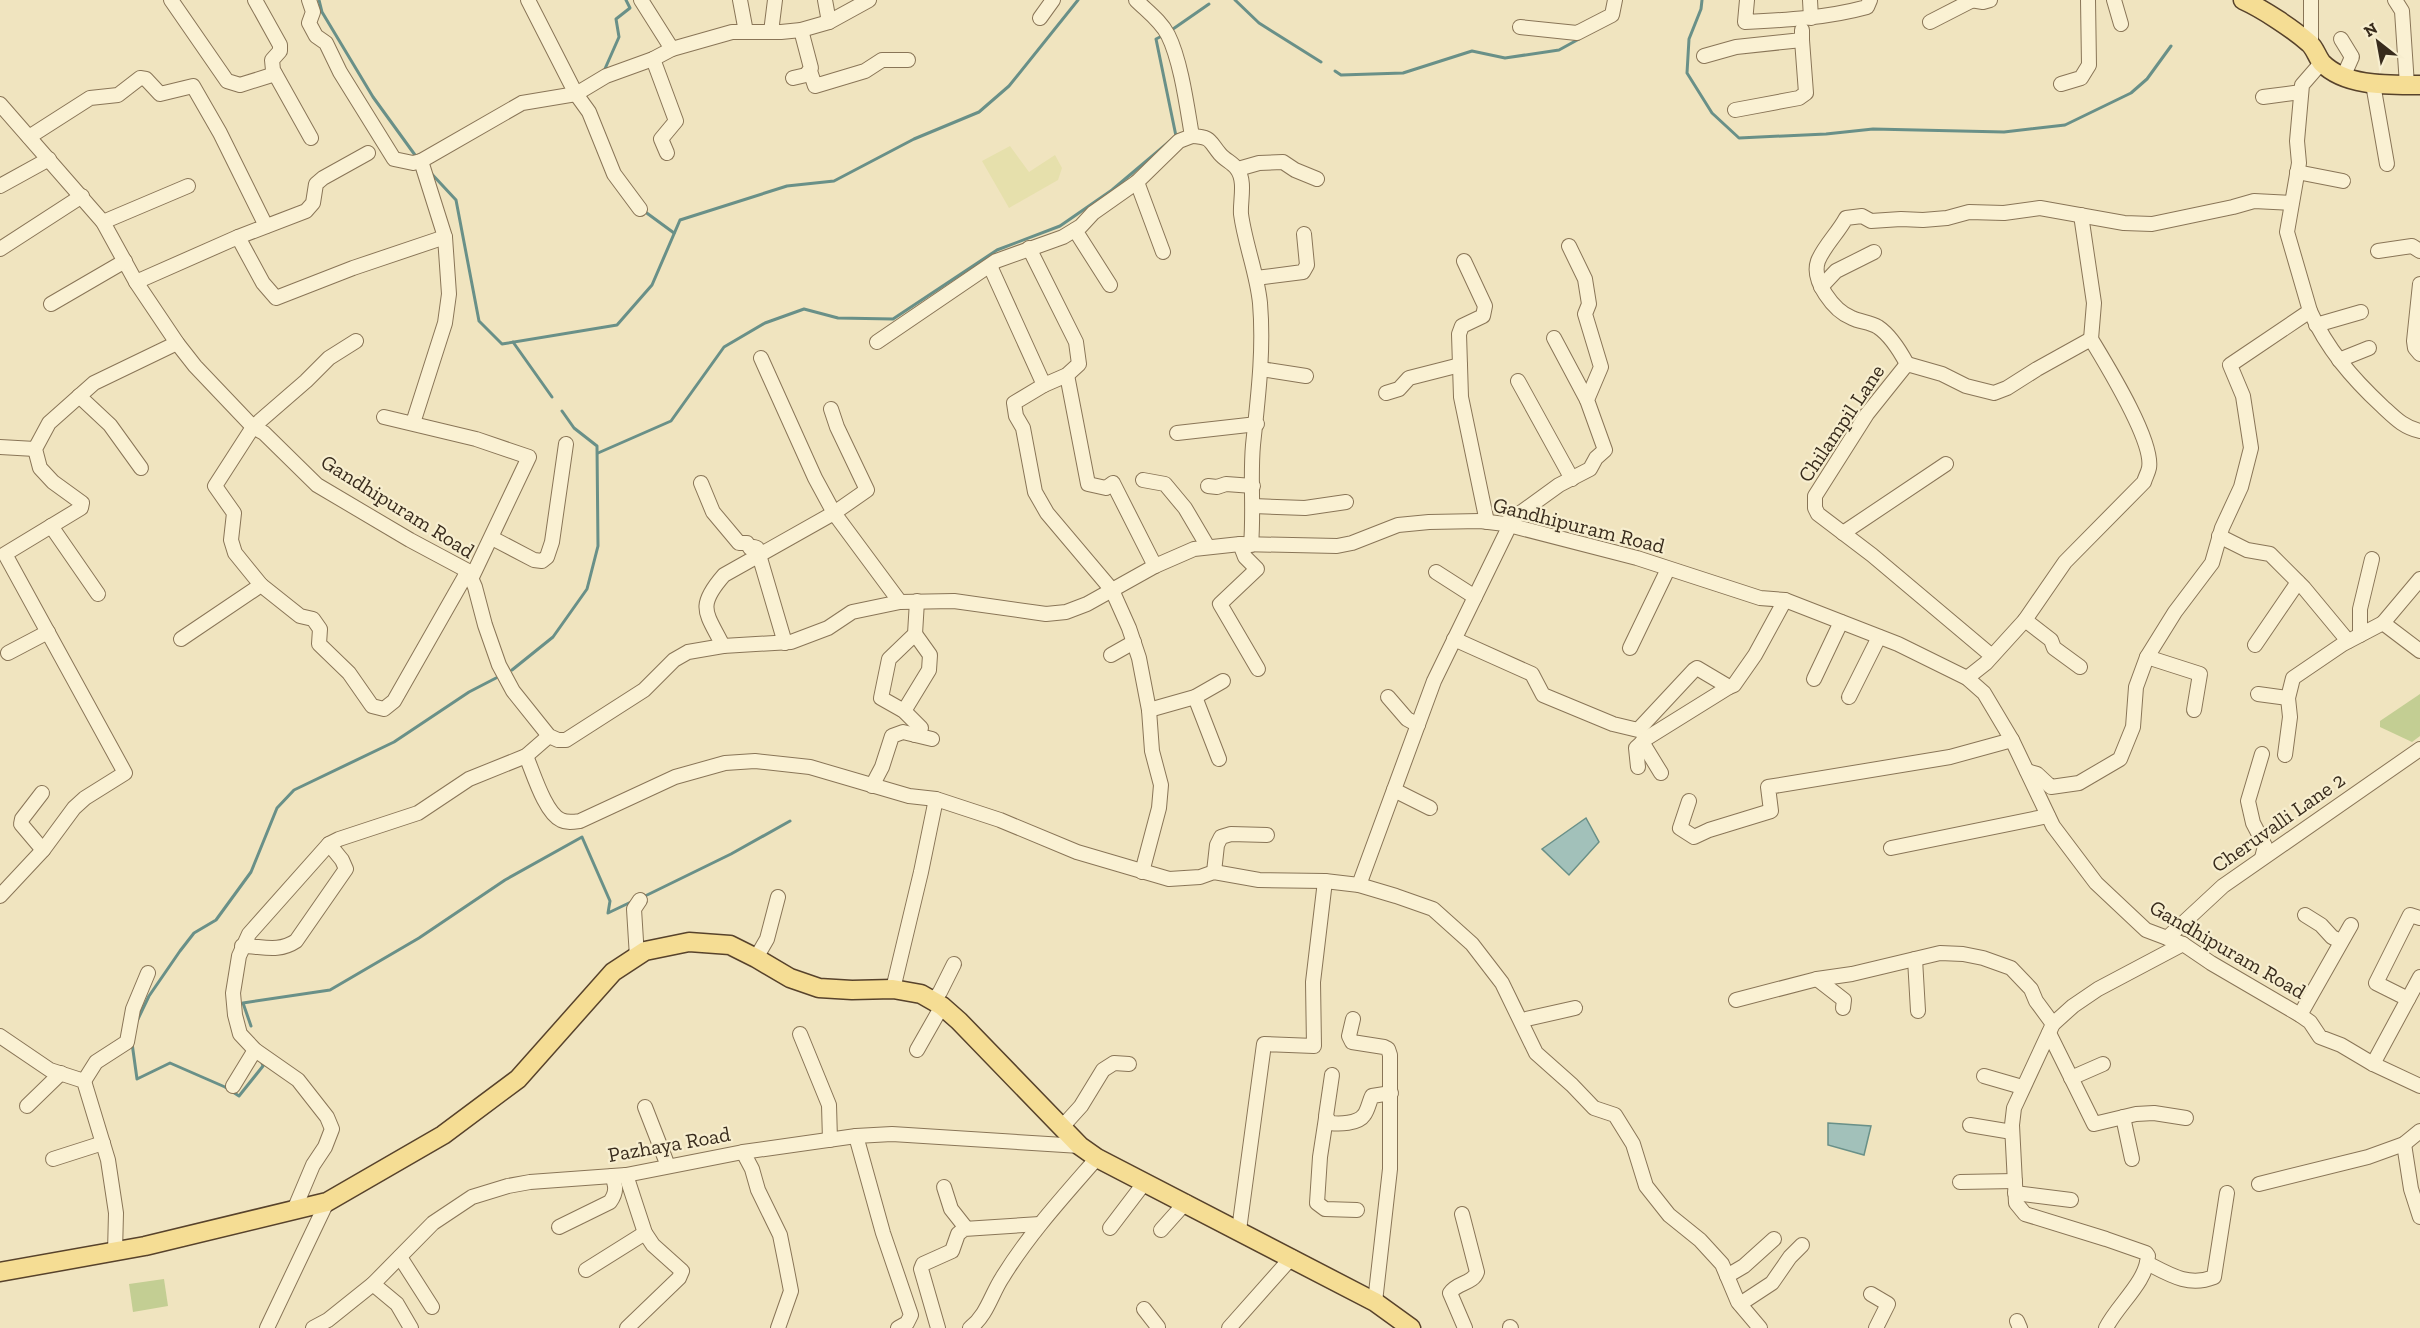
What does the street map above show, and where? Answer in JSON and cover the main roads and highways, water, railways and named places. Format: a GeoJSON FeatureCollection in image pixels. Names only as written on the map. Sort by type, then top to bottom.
{"type":"FeatureCollection","features":[{"type":"Feature","properties":{"kind":"main road"},"geometry":{"type":"LineString","coordinates":[[2243,0],[2276,19],[2311,45],[2322,62],[2344,75],[2373,84],[2413,85]]}},
{"type":"Feature","properties":{"kind":"main road"},"geometry":{"type":"LineString","coordinates":[[0,1272],[115,1252],[327,1202],[443,1135],[518,1079],[613,972],[645,951],[688,942],[730,945],[790,978],[819,988],[893,989],[921,994],[938,1003],[960,1021],[1080,1146],[1097,1158],[1292,1257],[1375,1302],[1411,1328]]}},
{"type":"Feature","properties":{"kind":"water"},"geometry":{"type":"Polygon","coordinates":[[[1586,818],[1599,842],[1569,875],[1542,849],[1586,818]]]}},
{"type":"Feature","properties":{"kind":"water"},"geometry":{"type":"Polygon","coordinates":[[[1828,1123],[1871,1126],[1864,1155],[1828,1145],[1828,1123]]]}},
{"type":"Feature","properties":{"kind":"waterway"},"geometry":{"type":"LineString","coordinates":[[319,0],[322,12],[373,97],[415,155]]}},
{"type":"Feature","properties":{"kind":"waterway"},"geometry":{"type":"LineString","coordinates":[[604,71],[619,37],[616,19],[630,8],[626,0]]}},
{"type":"Feature","properties":{"kind":"waterway"},"geometry":{"type":"LineString","coordinates":[[429,171],[456,200],[479,321],[502,344],[617,325],[652,285],[680,220],[787,186],[834,181],[914,139],[979,112],[1009,86],[1078,0]]}},
{"type":"Feature","properties":{"kind":"waterway"},"geometry":{"type":"LineString","coordinates":[[1235,0],[1259,23],[1321,62]]}},
{"type":"Feature","properties":{"kind":"waterway"},"geometry":{"type":"LineString","coordinates":[[1702,0],[1701,9],[1689,39],[1687,73],[1712,113],[1739,138],[1826,134],[1873,129],[2004,132],[2065,125],[2131,93],[2147,79],[2171,46]]}},
{"type":"Feature","properties":{"kind":"waterway"},"geometry":{"type":"LineString","coordinates":[[1173,29],[1209,4]]}},
{"type":"Feature","properties":{"kind":"waterway"},"geometry":{"type":"LineString","coordinates":[[598,453],[671,421],[724,347],[765,323],[804,309],[838,318],[893,319],[997,250],[1060,226],[1112,190],[1176,136],[1156,39],[1160,37]]}},
{"type":"Feature","properties":{"kind":"waterway"},"geometry":{"type":"LineString","coordinates":[[1335,71],[1341,75],[1403,73],[1472,51],[1505,58],[1559,50],[1579,39]]}},
{"type":"Feature","properties":{"kind":"waterway"},"geometry":{"type":"LineString","coordinates":[[644,211],[674,233]]}},
{"type":"Feature","properties":{"kind":"waterway"},"geometry":{"type":"LineString","coordinates":[[513,342],[552,397]]}},
{"type":"Feature","properties":{"kind":"waterway"},"geometry":{"type":"LineString","coordinates":[[512,670],[553,637],[587,589],[598,546],[597,446],[574,428],[562,411]]}},
{"type":"Feature","properties":{"kind":"waterway"},"geometry":{"type":"LineString","coordinates":[[138,1019],[149,996],[180,951],[194,933],[216,920],[251,872],[277,808],[294,790],[394,742],[469,692],[496,678]]}},
{"type":"Feature","properties":{"kind":"waterway"},"geometry":{"type":"LineString","coordinates":[[643,897],[731,854],[790,821]]}},
{"type":"Feature","properties":{"kind":"waterway"},"geometry":{"type":"LineString","coordinates":[[251,1026],[243,1003],[330,990],[419,938],[505,880],[582,837],[610,901],[608,913],[631,902]]}},
{"type":"Feature","properties":{"kind":"waterway"},"geometry":{"type":"LineString","coordinates":[[132,1043],[137,1079],[170,1063],[225,1087],[239,1096],[263,1066],[261,1060]]}}]}
